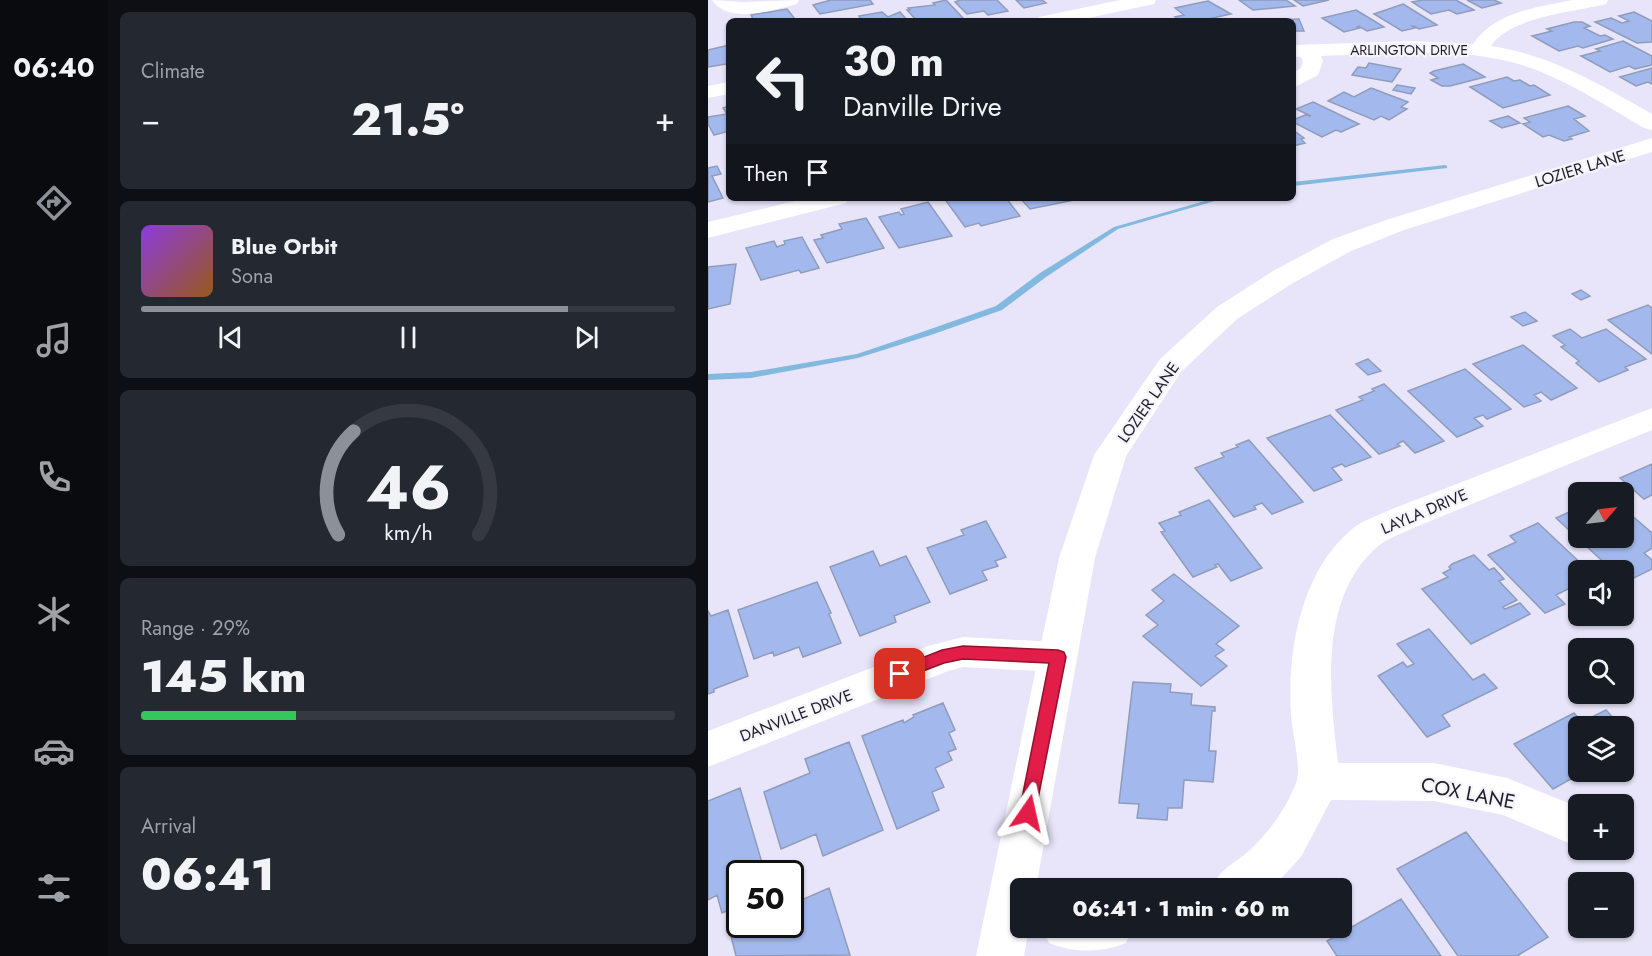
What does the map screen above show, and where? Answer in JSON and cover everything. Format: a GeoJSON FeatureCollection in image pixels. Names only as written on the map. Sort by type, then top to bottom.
{"type":"FeatureCollection","features":[{"type":"Feature","properties":{"kind":"street"},"geometry":{"type":"LineString","coordinates":[[721,0],[723,4],[730,7],[743,8],[790,0]]}},
{"type":"Feature","properties":{"kind":"street"},"geometry":{"type":"LineString","coordinates":[[1056,18],[1104,4],[1147,0]]}},
{"type":"Feature","properties":{"kind":"street"},"geometry":{"type":"LineString","coordinates":[[1479,50],[1485,39],[1495,29],[1540,14],[1599,0]]}},
{"type":"Feature","properties":{"kind":"street"},"geometry":{"type":"LineString","coordinates":[[1104,4],[1123,18]]}},
{"type":"Feature","properties":{"kind":"street","name":"ARLINGTON DRIVE"},"geometry":{"type":"LineString","coordinates":[[1301,51],[1448,47],[1479,50],[1551,68],[1652,123]]}},
{"type":"Feature","properties":{"kind":"street"},"geometry":{"type":"LineString","coordinates":[[1296,80],[1311,71],[1313,61],[1301,51]]}},
{"type":"Feature","properties":{"kind":"street"},"geometry":{"type":"LineString","coordinates":[[708,92],[726,89]]}},
{"type":"Feature","properties":{"kind":"street","name":"LOZIER LANE"},"geometry":{"type":"LineString","coordinates":[[1009,936],[1077,558],[1110,455],[1170,366],[1227,313],[1283,277],[1342,245],[1395,225],[1652,145]]}},
{"type":"Feature","properties":{"kind":"street"},"geometry":{"type":"LineString","coordinates":[[708,230],[825,201]]}},
{"type":"Feature","properties":{"kind":"street","name":"LAYLA DRIVE"},"geometry":{"type":"LineString","coordinates":[[1318,781],[1310,698],[1312,657],[1319,619],[1336,570],[1363,539],[1399,520],[1652,417]]}},
{"type":"Feature","properties":{"kind":"street","name":"DANVILLE DRIVE"},"geometry":{"type":"LineString","coordinates":[[708,749],[942,657],[963,652],[1058,657]]}},
{"type":"Feature","properties":{"kind":"street"},"geometry":{"type":"LineString","coordinates":[[1251,878],[1275,858],[1293,833],[1318,781]]}},
{"type":"Feature","properties":{"kind":"street","name":"COX LANE"},"geometry":{"type":"LineString","coordinates":[[1318,781],[1434,782],[1507,797],[1568,823]]}},
{"type":"Feature","properties":{"kind":"building"},"geometry":{"type":"Polygon","coordinates":[[[831,0],[870,0],[873,4],[820,14],[813,5],[831,0]]]}},
{"type":"Feature","properties":{"kind":"building"},"geometry":{"type":"Polygon","coordinates":[[[946,0],[963,18],[914,18],[907,10],[935,5],[933,3],[946,0]]]}},
{"type":"Feature","properties":{"kind":"building"},"geometry":{"type":"Polygon","coordinates":[[[997,0],[1008,11],[988,15],[984,11],[967,14],[955,2],[997,0]]]}},
{"type":"Feature","properties":{"kind":"building"},"geometry":{"type":"Polygon","coordinates":[[[1016,0],[1042,0],[1046,3],[1024,8],[1016,0]]]}},
{"type":"Feature","properties":{"kind":"building"},"geometry":{"type":"Polygon","coordinates":[[[1239,0],[1286,0],[1295,6],[1253,10],[1239,0]]]}},
{"type":"Feature","properties":{"kind":"building"},"geometry":{"type":"Polygon","coordinates":[[[1294,0],[1329,0],[1303,6],[1294,0]]]}},
{"type":"Feature","properties":{"kind":"building"},"geometry":{"type":"Polygon","coordinates":[[[1456,0],[1474,10],[1457,14],[1449,10],[1431,14],[1412,2],[1456,0]]]}},
{"type":"Feature","properties":{"kind":"building"},"geometry":{"type":"Polygon","coordinates":[[[1467,0],[1494,0],[1501,3],[1482,8],[1467,0]]]}},
{"type":"Feature","properties":{"kind":"building"},"geometry":{"type":"Polygon","coordinates":[[[1208,1],[1231,14],[1213,18],[1176,18],[1184,15],[1175,8],[1208,1]]]}},
{"type":"Feature","properties":{"kind":"building"},"geometry":{"type":"Polygon","coordinates":[[[1403,4],[1437,25],[1419,29],[1412,26],[1415,28],[1402,31],[1374,14],[1403,4]]]}},
{"type":"Feature","properties":{"kind":"building"},"geometry":{"type":"Polygon","coordinates":[[[787,9],[794,18],[752,18],[751,15],[787,9]]]}},
{"type":"Feature","properties":{"kind":"building"},"geometry":{"type":"Polygon","coordinates":[[[1356,10],[1384,27],[1367,31],[1359,26],[1357,27],[1360,28],[1344,32],[1322,18],[1356,10]]]}},
{"type":"Feature","properties":{"kind":"building"},"geometry":{"type":"Polygon","coordinates":[[[882,12],[888,17],[900,12],[905,18],[860,18],[859,16],[882,12]]]}},
{"type":"Feature","properties":{"kind":"building"},"geometry":{"type":"Polygon","coordinates":[[[1634,12],[1652,21],[1652,42],[1637,43],[1595,22],[1611,18],[1622,23],[1629,21],[1619,16],[1634,12]]]}},
{"type":"Feature","properties":{"kind":"building"},"geometry":{"type":"Polygon","coordinates":[[[1296,19],[1299,19],[1304,31],[1296,31],[1296,19]]]}},
{"type":"Feature","properties":{"kind":"building"},"geometry":{"type":"Polygon","coordinates":[[[1582,22],[1590,26],[1584,28],[1600,36],[1605,35],[1613,39],[1583,48],[1578,46],[1559,51],[1532,36],[1552,31],[1547,29],[1582,22]]]}},
{"type":"Feature","properties":{"kind":"building"},"geometry":{"type":"Polygon","coordinates":[[[1623,41],[1652,56],[1652,65],[1635,69],[1629,66],[1610,72],[1581,56],[1600,51],[1596,49],[1623,41]]]}},
{"type":"Feature","properties":{"kind":"building"},"geometry":{"type":"Polygon","coordinates":[[[726,46],[726,64],[708,67],[708,50],[726,46]]]}},
{"type":"Feature","properties":{"kind":"building"},"geometry":{"type":"Polygon","coordinates":[[[1369,63],[1401,69],[1392,82],[1352,75],[1358,67],[1366,68],[1369,63]]]}},
{"type":"Feature","properties":{"kind":"building"},"geometry":{"type":"Polygon","coordinates":[[[1463,64],[1485,77],[1450,86],[1442,86],[1431,80],[1438,78],[1430,73],[1434,71],[1463,64]]]}},
{"type":"Feature","properties":{"kind":"building"},"geometry":{"type":"Polygon","coordinates":[[[1652,68],[1652,84],[1648,82],[1636,86],[1620,77],[1652,68]]]}},
{"type":"Feature","properties":{"kind":"building"},"geometry":{"type":"Polygon","coordinates":[[[1507,77],[1514,81],[1520,80],[1530,86],[1534,85],[1550,95],[1503,108],[1470,87],[1507,77]]]}},
{"type":"Feature","properties":{"kind":"building"},"geometry":{"type":"Polygon","coordinates":[[[1397,85],[1415,88],[1411,94],[1393,90],[1397,85]]]}},
{"type":"Feature","properties":{"kind":"building"},"geometry":{"type":"Polygon","coordinates":[[[1371,88],[1408,102],[1401,107],[1407,109],[1389,120],[1381,116],[1374,120],[1328,101],[1344,92],[1354,97],[1371,88]]]}},
{"type":"Feature","properties":{"kind":"building"},"geometry":{"type":"Polygon","coordinates":[[[1313,102],[1359,124],[1341,132],[1336,130],[1322,137],[1296,124],[1296,119],[1305,115],[1311,116],[1296,109],[1313,102]]]}},
{"type":"Feature","properties":{"kind":"building"},"geometry":{"type":"Polygon","coordinates":[[[1568,106],[1585,116],[1574,119],[1589,131],[1569,137],[1572,139],[1564,141],[1549,135],[1543,137],[1523,124],[1530,122],[1524,118],[1568,106]]]}},
{"type":"Feature","properties":{"kind":"building"},"geometry":{"type":"Polygon","coordinates":[[[726,114],[726,132],[714,135],[708,124],[708,117],[726,114]]]}},
{"type":"Feature","properties":{"kind":"building"},"geometry":{"type":"Polygon","coordinates":[[[1508,116],[1520,123],[1502,128],[1490,121],[1508,116]]]}},
{"type":"Feature","properties":{"kind":"building"},"geometry":{"type":"Polygon","coordinates":[[[1296,132],[1304,138],[1301,139],[1305,143],[1296,145],[1296,132]]]}},
{"type":"Feature","properties":{"kind":"building"},"geometry":{"type":"Polygon","coordinates":[[[717,166],[721,174],[712,176],[723,198],[708,202],[708,168],[717,166]]]}},
{"type":"Feature","properties":{"kind":"building"},"geometry":{"type":"Polygon","coordinates":[[[946,201],[1008,201],[1020,216],[981,226],[979,223],[965,227],[946,201]]]}},
{"type":"Feature","properties":{"kind":"building"},"geometry":{"type":"Polygon","coordinates":[[[1023,201],[1069,201],[1030,209],[1023,201]]]}},
{"type":"Feature","properties":{"kind":"building"},"geometry":{"type":"Polygon","coordinates":[[[928,202],[952,236],[899,248],[879,217],[899,212],[901,215],[904,214],[901,209],[928,202]]]}},
{"type":"Feature","properties":{"kind":"building"},"geometry":{"type":"Polygon","coordinates":[[[866,218],[884,248],[827,263],[814,240],[823,238],[821,235],[842,229],[839,224],[866,218]]]}},
{"type":"Feature","properties":{"kind":"building"},"geometry":{"type":"Polygon","coordinates":[[[802,237],[819,268],[801,273],[799,270],[761,280],[746,248],[774,241],[777,247],[785,244],[784,241],[802,237]]]}},
{"type":"Feature","properties":{"kind":"building"},"geometry":{"type":"Polygon","coordinates":[[[736,264],[730,304],[708,309],[708,267],[736,264]]]}},
{"type":"Feature","properties":{"kind":"building"},"geometry":{"type":"Polygon","coordinates":[[[1581,290],[1590,296],[1581,300],[1572,294],[1581,290]]]}},
{"type":"Feature","properties":{"kind":"building"},"geometry":{"type":"Polygon","coordinates":[[[1648,305],[1652,308],[1652,354],[1608,320],[1648,305]]]}},
{"type":"Feature","properties":{"kind":"building"},"geometry":{"type":"Polygon","coordinates":[[[1525,312],[1537,321],[1523,326],[1511,317],[1525,312]]]}},
{"type":"Feature","properties":{"kind":"building"},"geometry":{"type":"Polygon","coordinates":[[[1570,329],[1582,338],[1606,329],[1646,359],[1625,367],[1628,370],[1599,382],[1576,363],[1579,361],[1561,347],[1565,345],[1553,336],[1570,329]]]}},
{"type":"Feature","properties":{"kind":"building"},"geometry":{"type":"Polygon","coordinates":[[[1523,345],[1577,388],[1551,400],[1541,392],[1534,395],[1541,401],[1524,407],[1473,364],[1523,345]]]}},
{"type":"Feature","properties":{"kind":"building"},"geometry":{"type":"Polygon","coordinates":[[[1368,359],[1381,371],[1368,375],[1356,364],[1368,359]]]}},
{"type":"Feature","properties":{"kind":"building"},"geometry":{"type":"Polygon","coordinates":[[[1465,369],[1511,409],[1487,419],[1483,415],[1474,418],[1483,426],[1457,437],[1408,391],[1465,369]]]}},
{"type":"Feature","properties":{"kind":"building"},"geometry":{"type":"Polygon","coordinates":[[[1384,384],[1444,441],[1415,453],[1403,441],[1397,444],[1400,446],[1379,454],[1336,410],[1363,400],[1359,397],[1384,384]]]}},
{"type":"Feature","properties":{"kind":"building"},"geometry":{"type":"Polygon","coordinates":[[[1330,415],[1371,457],[1345,467],[1342,464],[1332,468],[1342,480],[1314,491],[1267,438],[1330,415]]]}},
{"type":"Feature","properties":{"kind":"building"},"geometry":{"type":"Polygon","coordinates":[[[1249,440],[1303,502],[1272,514],[1262,503],[1254,506],[1256,509],[1234,517],[1195,468],[1224,457],[1221,453],[1249,440]]]}},
{"type":"Feature","properties":{"kind":"building"},"geometry":{"type":"Polygon","coordinates":[[[1652,464],[1652,495],[1644,499],[1634,490],[1634,482],[1625,482],[1620,478],[1652,464]]]}},
{"type":"Feature","properties":{"kind":"building"},"geometry":{"type":"Polygon","coordinates":[[[1209,500],[1262,568],[1231,581],[1218,564],[1215,565],[1217,567],[1193,577],[1161,532],[1165,531],[1159,523],[1181,515],[1179,512],[1209,500]]]}},
{"type":"Feature","properties":{"kind":"building"},"geometry":{"type":"Polygon","coordinates":[[[1568,513],[1568,529],[1556,518],[1568,513]]]}},
{"type":"Feature","properties":{"kind":"building"},"geometry":{"type":"Polygon","coordinates":[[[1634,517],[1652,533],[1652,548],[1644,553],[1652,560],[1652,569],[1634,578],[1634,560],[1601,560],[1588,548],[1634,548],[1634,517]]]}},
{"type":"Feature","properties":{"kind":"building"},"geometry":{"type":"Polygon","coordinates":[[[986,521],[1006,557],[995,561],[998,566],[982,571],[987,580],[950,594],[927,548],[964,535],[961,530],[986,521]]]}},
{"type":"Feature","properties":{"kind":"building"},"geometry":{"type":"Polygon","coordinates":[[[1538,523],[1577,560],[1568,560],[1568,589],[1556,595],[1565,604],[1545,613],[1488,555],[1516,542],[1510,536],[1538,523]]]}},
{"type":"Feature","properties":{"kind":"building"},"geometry":{"type":"Polygon","coordinates":[[[873,551],[880,566],[906,556],[930,602],[894,616],[896,622],[860,636],[830,567],[873,551]]]}},
{"type":"Feature","properties":{"kind":"building"},"geometry":{"type":"Polygon","coordinates":[[[1474,555],[1489,570],[1494,568],[1504,579],[1499,581],[1517,600],[1503,607],[1505,609],[1520,603],[1530,614],[1471,644],[1422,589],[1448,577],[1443,573],[1451,569],[1449,567],[1452,564],[1474,555]]]}},
{"type":"Feature","properties":{"kind":"building"},"geometry":{"type":"Polygon","coordinates":[[[1174,574],[1239,626],[1216,644],[1224,650],[1215,656],[1227,666],[1201,686],[1143,636],[1158,625],[1146,615],[1164,601],[1152,590],[1174,574]]]}},
{"type":"Feature","properties":{"kind":"building"},"geometry":{"type":"Polygon","coordinates":[[[817,582],[841,643],[803,657],[799,647],[774,656],[773,652],[754,659],[738,610],[817,582]]]}},
{"type":"Feature","properties":{"kind":"building"},"geometry":{"type":"Polygon","coordinates":[[[728,610],[748,676],[714,689],[714,692],[708,694],[708,611],[711,616],[728,610]]]}},
{"type":"Feature","properties":{"kind":"building"},"geometry":{"type":"Polygon","coordinates":[[[1429,629],[1473,680],[1484,674],[1497,688],[1442,715],[1450,726],[1427,737],[1378,676],[1403,662],[1407,667],[1414,664],[1397,644],[1429,629]]]}},
{"type":"Feature","properties":{"kind":"building"},"geometry":{"type":"Polygon","coordinates":[[[1133,682],[1171,684],[1170,692],[1192,694],[1191,705],[1215,707],[1215,711],[1212,711],[1209,751],[1216,751],[1213,782],[1184,780],[1182,808],[1168,808],[1167,820],[1137,818],[1139,804],[1119,803],[1133,682]]]}},
{"type":"Feature","properties":{"kind":"building"},"geometry":{"type":"Polygon","coordinates":[[[943,703],[955,730],[949,733],[956,749],[948,752],[952,760],[935,768],[944,787],[932,792],[939,810],[897,829],[862,736],[903,720],[904,723],[914,717],[913,715],[943,703]]]}},
{"type":"Feature","properties":{"kind":"building"},"geometry":{"type":"Polygon","coordinates":[[[1606,710],[1612,716],[1594,716],[1606,710]]]}},
{"type":"Feature","properties":{"kind":"building"},"geometry":{"type":"Polygon","coordinates":[[[1568,716],[1568,781],[1553,789],[1514,744],[1568,716]]]}},
{"type":"Feature","properties":{"kind":"building"},"geometry":{"type":"Polygon","coordinates":[[[849,742],[883,830],[823,856],[816,834],[781,849],[764,792],[810,773],[805,759],[849,742]]]}},
{"type":"Feature","properties":{"kind":"building"},"geometry":{"type":"Polygon","coordinates":[[[740,788],[761,860],[726,860],[726,911],[722,913],[717,895],[708,900],[708,801],[740,788]]]}},
{"type":"Feature","properties":{"kind":"building"},"geometry":{"type":"Polygon","coordinates":[[[1466,832],[1548,937],[1517,956],[1458,956],[1397,869],[1466,832]]]}},
{"type":"Feature","properties":{"kind":"building"},"geometry":{"type":"Polygon","coordinates":[[[829,888],[850,955],[736,956],[732,938],[804,938],[804,899],[829,888]]]}},
{"type":"Feature","properties":{"kind":"building"},"geometry":{"type":"Polygon","coordinates":[[[1401,899],[1441,956],[1337,956],[1327,941],[1332,938],[1352,938],[1352,927],[1401,899]]]}},
{"type":"Feature","properties":{"kind":"waterway"},"geometry":{"type":"LineString","coordinates":[[1296,184],[1445,167]]}},
{"type":"Feature","properties":{"kind":"waterway"},"geometry":{"type":"LineString","coordinates":[[708,377],[751,375],[858,356],[928,333],[999,308],[1043,275],[1116,228],[1211,201]]}},
{"type":"Feature","properties":{"kind":"route"},"geometry":{"type":"LineString","coordinates":[[900,674],[942,657],[963,652],[1058,657],[1028,813]]}}]}
